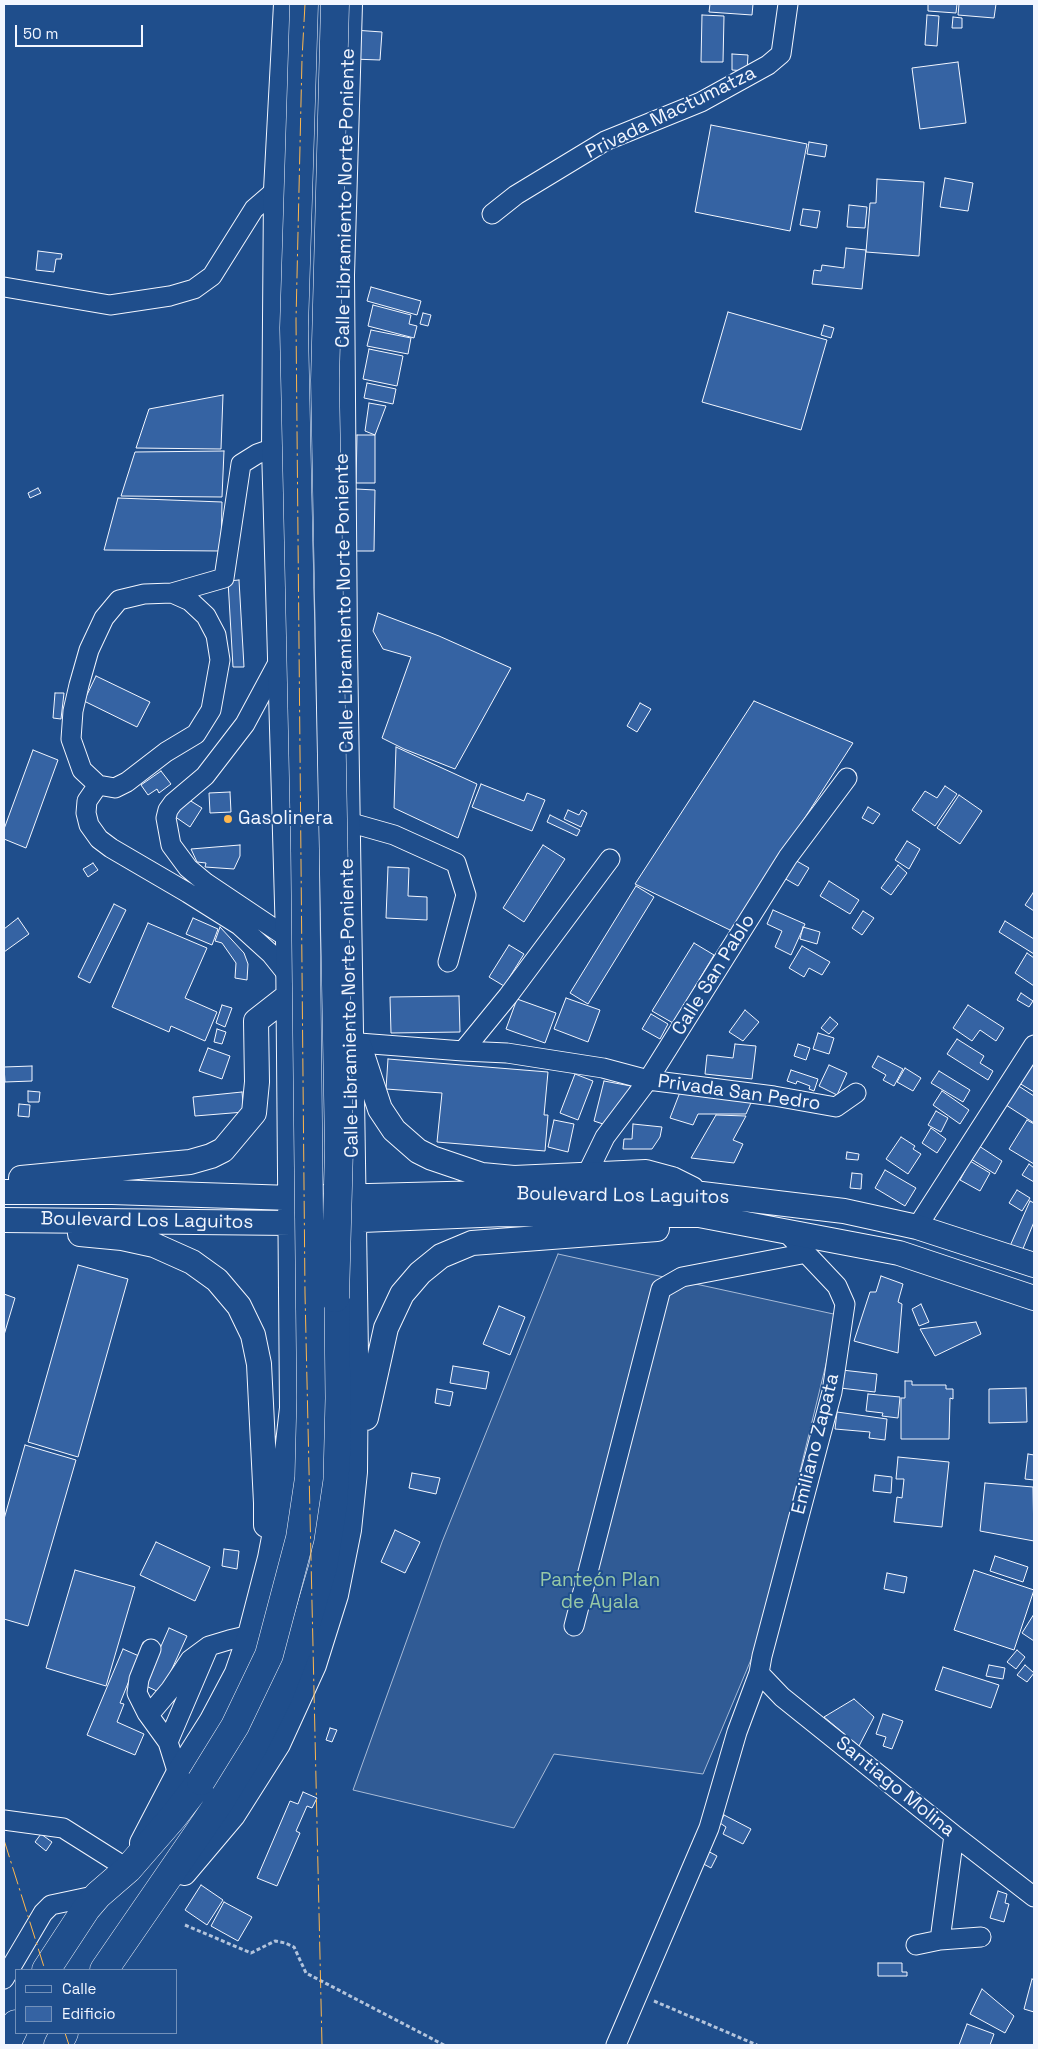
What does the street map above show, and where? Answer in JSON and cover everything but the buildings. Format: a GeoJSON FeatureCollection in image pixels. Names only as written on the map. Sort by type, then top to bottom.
{"type":"FeatureCollection","features":[{"type":"Feature","properties":{"kind":"highway"},"geometry":{"type":"LineString","coordinates":[[47,1969],[86,1909],[98,1895],[128,1869],[174,1816],[190,1778],[235,1726],[269,1655],[300,1538],[309,1478],[311,1398],[306,869],[294,328],[304,4]]}},
{"type":"Feature","properties":{"kind":"highway","name":"Calle Libramiento Norte Poniente"},"geometry":{"type":"LineString","coordinates":[[105,1969],[221,1800],[252,1749],[279,1695],[304,1631],[322,1567],[333,1504],[337,1438],[335,1298],[339,1148],[325,380],[335,4]]}},
{"type":"Feature","properties":{"kind":"highway"},"geometry":{"type":"LineString","coordinates":[[6,2045],[15,2026]]}},
{"type":"Feature","properties":{"kind":"main road"},"geometry":{"type":"LineString","coordinates":[[190,1778],[220,1705],[237,1673],[250,1635],[270,1558],[282,1496],[292,1408],[288,938],[274,448],[276,190],[286,4]]}},
{"type":"Feature","properties":{"kind":"main road","name":"Calle Libramiento Norte Poniente"},"geometry":{"type":"LineString","coordinates":[[122,1944],[234,1814],[278,1744],[314,1665],[336,1595],[349,1530],[355,1472],[342,275],[350,4]]}},
{"type":"Feature","properties":{"kind":"main road"},"geometry":{"type":"LineString","coordinates":[[4,1180],[190,1162],[211,1156],[223,1150],[254,1113],[257,1082],[256,1021],[288,985]]}},
{"type":"Feature","properties":{"kind":"main road"},"geometry":{"type":"LineString","coordinates":[[350,1014],[380,1109],[394,1130],[418,1151],[458,1169],[482,1175],[514,1178],[646,1172],[672,1179],[701,1205],[786,1232],[899,1253],[1034,1298]]}},
{"type":"Feature","properties":{"kind":"main road","name":"Boulevard Los Laguitos"},"geometry":{"type":"LineString","coordinates":[[4,1192],[112,1192],[291,1198],[353,1209]]}},
{"type":"Feature","properties":{"kind":"main road","name":"Boulevard Los Laguitos"},"geometry":{"type":"LineString","coordinates":[[4,1220],[291,1223],[353,1209],[564,1192],[701,1205],[844,1211],[917,1227],[1034,1265]]}},
{"type":"Feature","properties":{"kind":"main road"},"geometry":{"type":"LineString","coordinates":[[355,1472],[386,1328],[402,1294],[420,1273],[442,1256],[472,1243],[681,1227],[701,1205]]}},
{"type":"Feature","properties":{"kind":"main road"},"geometry":{"type":"LineString","coordinates":[[4,1227],[122,1238],[154,1246],[192,1262],[217,1280],[238,1306],[253,1335],[259,1364],[266,1529],[270,1558]]}},
{"type":"Feature","properties":{"kind":"street","name":"Privada Mactumatza"},"geometry":{"type":"LineString","coordinates":[[492,214],[516,195],[606,141],[702,102],[768,66],[781,54],[788,4]]}},
{"type":"Feature","properties":{"kind":"street"},"geometry":{"type":"LineString","coordinates":[[4,287],[110,305],[170,296],[194,289],[212,276],[254,209],[276,190]]}},
{"type":"Feature","properties":{"kind":"street"},"geometry":{"type":"LineString","coordinates":[[172,593],[190,601],[206,616],[216,635],[220,660],[211,710],[196,734],[166,752],[127,782],[115,788],[98,784],[82,770],[71,738],[73,711],[89,650],[104,618],[119,600],[144,594],[172,593],[224,578],[241,464],[257,454],[274,448]]}},
{"type":"Feature","properties":{"kind":"street"},"geometry":{"type":"LineString","coordinates":[[281,658],[245,724],[205,776],[173,803],[168,810],[166,818],[171,845],[188,868],[206,883],[288,938]]}},
{"type":"Feature","properties":{"kind":"street","name":"Calle San Pablo"},"geometry":{"type":"LineString","coordinates":[[586,1176],[605,1137],[648,1080],[788,857],[847,778]]}},
{"type":"Feature","properties":{"kind":"street"},"geometry":{"type":"LineString","coordinates":[[98,784],[87,802],[86,813],[89,825],[99,839],[239,924],[271,954],[288,985]]}},
{"type":"Feature","properties":{"kind":"street"},"geometry":{"type":"LineString","coordinates":[[348,822],[394,835],[456,862],[466,895],[448,962]]}},
{"type":"Feature","properties":{"kind":"street"},"geometry":{"type":"LineString","coordinates":[[463,1052],[508,996],[610,859]]}},
{"type":"Feature","properties":{"kind":"street","name":"Privada San Pedro"},"geometry":{"type":"LineString","coordinates":[[359,1043],[463,1052],[507,1053],[604,1068],[648,1080],[774,1096],[836,1107],[856,1093]]}},
{"type":"Feature","properties":{"kind":"street"},"geometry":{"type":"LineString","coordinates":[[917,1227],[1034,1045]]}},
{"type":"Feature","properties":{"kind":"street","name":"Emiliano Zapata"},"geometry":{"type":"LineString","coordinates":[[616,2045],[709,1828],[737,1732],[759,1673],[832,1392],[845,1304],[837,1286],[807,1252],[786,1232]]}},
{"type":"Feature","properties":{"kind":"street"},"geometry":{"type":"LineString","coordinates":[[574,1626],[661,1289],[682,1276],[807,1252]]}},
{"type":"Feature","properties":{"kind":"street"},"geometry":{"type":"LineString","coordinates":[[147,1713],[153,1710],[170,1690],[190,1660],[209,1646],[250,1635]]}},
{"type":"Feature","properties":{"kind":"street"},"geometry":{"type":"LineString","coordinates":[[168,1742],[209,1646]]}},
{"type":"Feature","properties":{"kind":"street"},"geometry":{"type":"LineString","coordinates":[[151,1650],[139,1679],[138,1693],[147,1713],[168,1742],[190,1778]]}},
{"type":"Feature","properties":{"kind":"street","name":"Santiago Molina"},"geometry":{"type":"LineString","coordinates":[[759,1673],[782,1696],[1034,1897]]}},
{"type":"Feature","properties":{"kind":"street"},"geometry":{"type":"LineString","coordinates":[[4,1820],[63,1828],[128,1869]]}},
{"type":"Feature","properties":{"kind":"street"},"geometry":{"type":"LineString","coordinates":[[940,1940],[954,1835]]}},
{"type":"Feature","properties":{"kind":"street"},"geometry":{"type":"LineString","coordinates":[[4,1979],[42,1913],[51,1905],[98,1895]]}},
{"type":"Feature","properties":{"kind":"street"},"geometry":{"type":"LineString","coordinates":[[916,1945],[940,1940],[981,1937]]}},
{"type":"Feature","properties":{"kind":"path"},"geometry":{"type":"LineString","coordinates":[[185,1925],[251,1953],[275,1941],[294,1947],[306,1973],[444,2045]]}},
{"type":"Feature","properties":{"kind":"path"},"geometry":{"type":"LineString","coordinates":[[637,1994],[757,2045]]}},
{"type":"Feature","properties":{"kind":"shaded area","name":"Panteón Plan de Ayala"},"geometry":{"type":"Polygon","coordinates":[[[558,1254],[838,1315],[758,1643],[703,1774],[554,1754],[514,1828],[353,1790],[442,1542],[558,1254]]]}},
{"type":"Feature","properties":{"kind":"power"},"geometry":{"type":"LineString","coordinates":[[305,4],[296,320],[305,1293],[322,2045]]}},
{"type":"Feature","properties":{"kind":"power"},"geometry":{"type":"LineString","coordinates":[[4,1840],[45,1969]]}},
{"type":"Feature","properties":{"kind":"power"},"geometry":{"type":"LineString","coordinates":[[65,2034],[69,2045]]}},
{"type":"Feature","properties":{"kind":"place","name":"Gasolinera"},"geometry":{"type":"Point","coordinates":[228,819]}}]}
